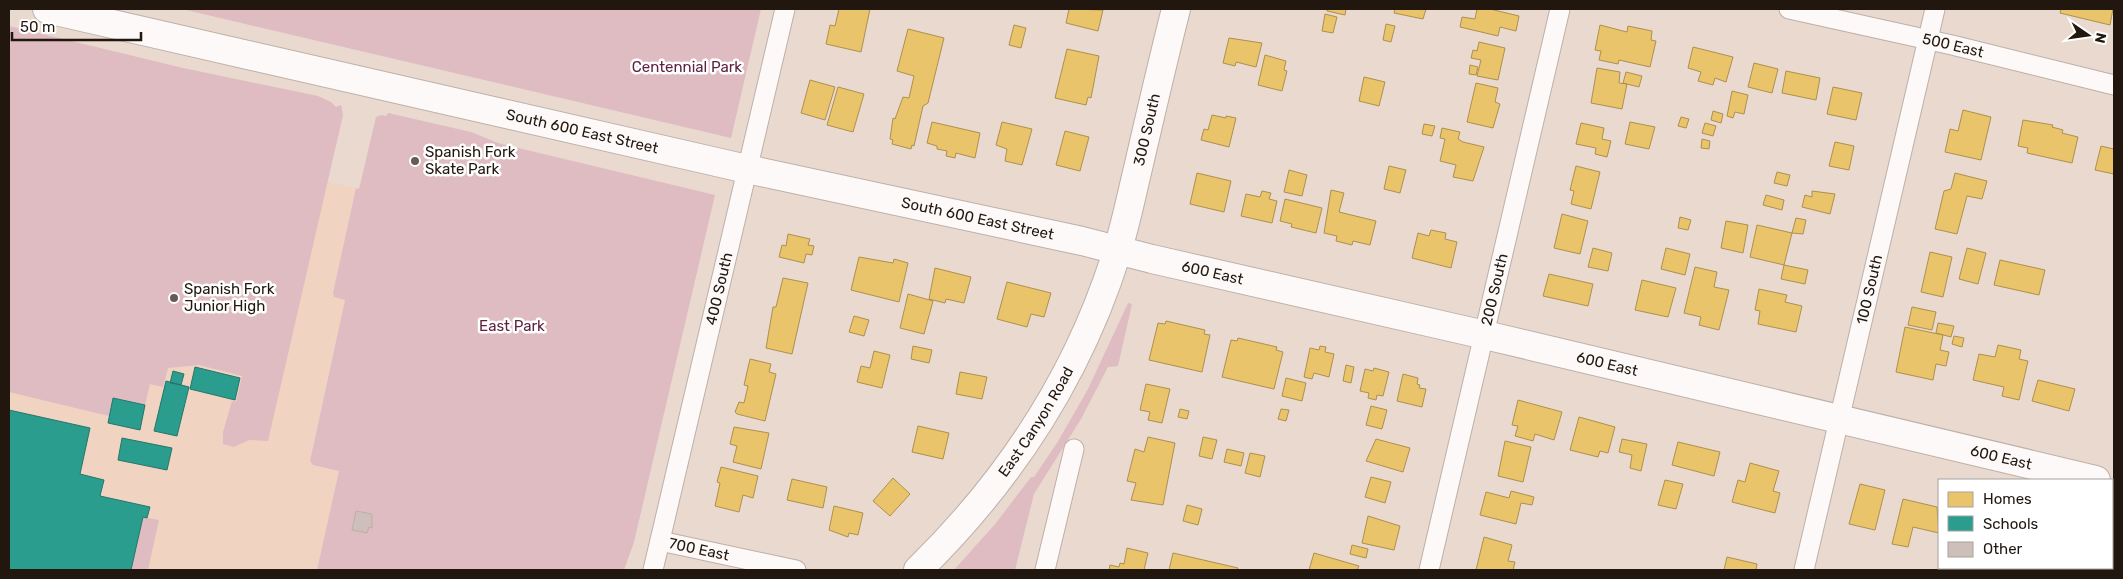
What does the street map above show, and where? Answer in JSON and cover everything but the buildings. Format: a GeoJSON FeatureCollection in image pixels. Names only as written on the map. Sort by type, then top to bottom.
{"type":"FeatureCollection","features":[{"type":"Feature","properties":{"kind":"street","name":"South 600 East Street"},"geometry":{"type":"LineString","coordinates":[[47,9],[747,169],[1082,241],[1117,251]]}},
{"type":"Feature","properties":{"kind":"street","name":"400 South"},"geometry":{"type":"LineString","coordinates":[[653,570],[785,9]]}},
{"type":"Feature","properties":{"kind":"street","name":"300 South"},"geometry":{"type":"LineString","coordinates":[[1117,251],[1176,9]]}},
{"type":"Feature","properties":{"kind":"street","name":"200 South"},"geometry":{"type":"LineString","coordinates":[[1429,570],[1560,9]]}},
{"type":"Feature","properties":{"kind":"street","name":"500 East"},"geometry":{"type":"LineString","coordinates":[[1789,9],[2114,85]]}},
{"type":"Feature","properties":{"kind":"street","name":"100 South"},"geometry":{"type":"LineString","coordinates":[[1804,570],[1934,9]]}},
{"type":"Feature","properties":{"kind":"street","name":"600 East"},"geometry":{"type":"LineString","coordinates":[[1117,251],[1484,335],[2092,479]]}},
{"type":"Feature","properties":{"kind":"street","name":"East Canyon Road"},"geometry":{"type":"LineString","coordinates":[[918,570],[987,496],[1033,431],[1083,340],[1117,251]]}},
{"type":"Feature","properties":{"kind":"street"},"geometry":{"type":"LineString","coordinates":[[1045,570],[1074,449]]}},
{"type":"Feature","properties":{"kind":"street","name":"700 East"},"geometry":{"type":"LineString","coordinates":[[660,541],[796,570]]}},
{"type":"Feature","properties":{"kind":"shaded area","name":"Spanish Fork Junior High"},"geometry":{"type":"Polygon","coordinates":[[[9,26],[183,68],[318,96],[331,102],[336,107],[341,105],[343,115],[327,182],[356,188],[333,293],[334,297],[345,300],[310,457],[313,465],[339,471],[317,570],[9,570],[9,26]]]}},
{"type":"Feature","properties":{"kind":"green space","name":"Centennial Park"},"geometry":{"type":"Polygon","coordinates":[[[182,9],[761,9],[731,138],[182,9]]]}},
{"type":"Feature","properties":{"kind":"green space","name":"Spanish Fork Junior High"},"geometry":{"type":"Polygon","coordinates":[[[9,26],[183,68],[318,96],[331,102],[336,107],[341,105],[343,115],[268,441],[249,440],[234,447],[223,444],[223,432],[232,401],[236,402],[242,376],[199,365],[168,368],[163,387],[150,384],[145,405],[113,398],[109,416],[9,392],[9,26]]]}},
{"type":"Feature","properties":{"kind":"green space","name":"East Park"},"geometry":{"type":"Polygon","coordinates":[[[388,113],[471,132],[498,143],[715,195],[634,542],[624,570],[317,570],[339,471],[313,465],[310,461],[345,300],[334,297],[333,293],[356,188],[359,189],[376,117],[386,116],[388,113]]]}},
{"type":"Feature","properties":{"kind":"green space"},"geometry":{"type":"Polygon","coordinates":[[[1128,303],[1132,304],[1118,366],[1108,367],[1081,419],[1034,494],[1015,570],[954,570],[996,523],[1031,477],[1034,477],[1057,443],[1088,389],[1128,303]]]}},
{"type":"Feature","properties":{"kind":"green space"},"geometry":{"type":"Polygon","coordinates":[[[143,517],[159,520],[148,570],[131,570],[143,517]]]}},
{"type":"Feature","properties":{"kind":"place","name":"Spanish Fork Skate Park"},"geometry":{"type":"Point","coordinates":[415,161]}},
{"type":"Feature","properties":{"kind":"place","name":"Spanish Fork Junior High"},"geometry":{"type":"Point","coordinates":[174,298]}}]}
